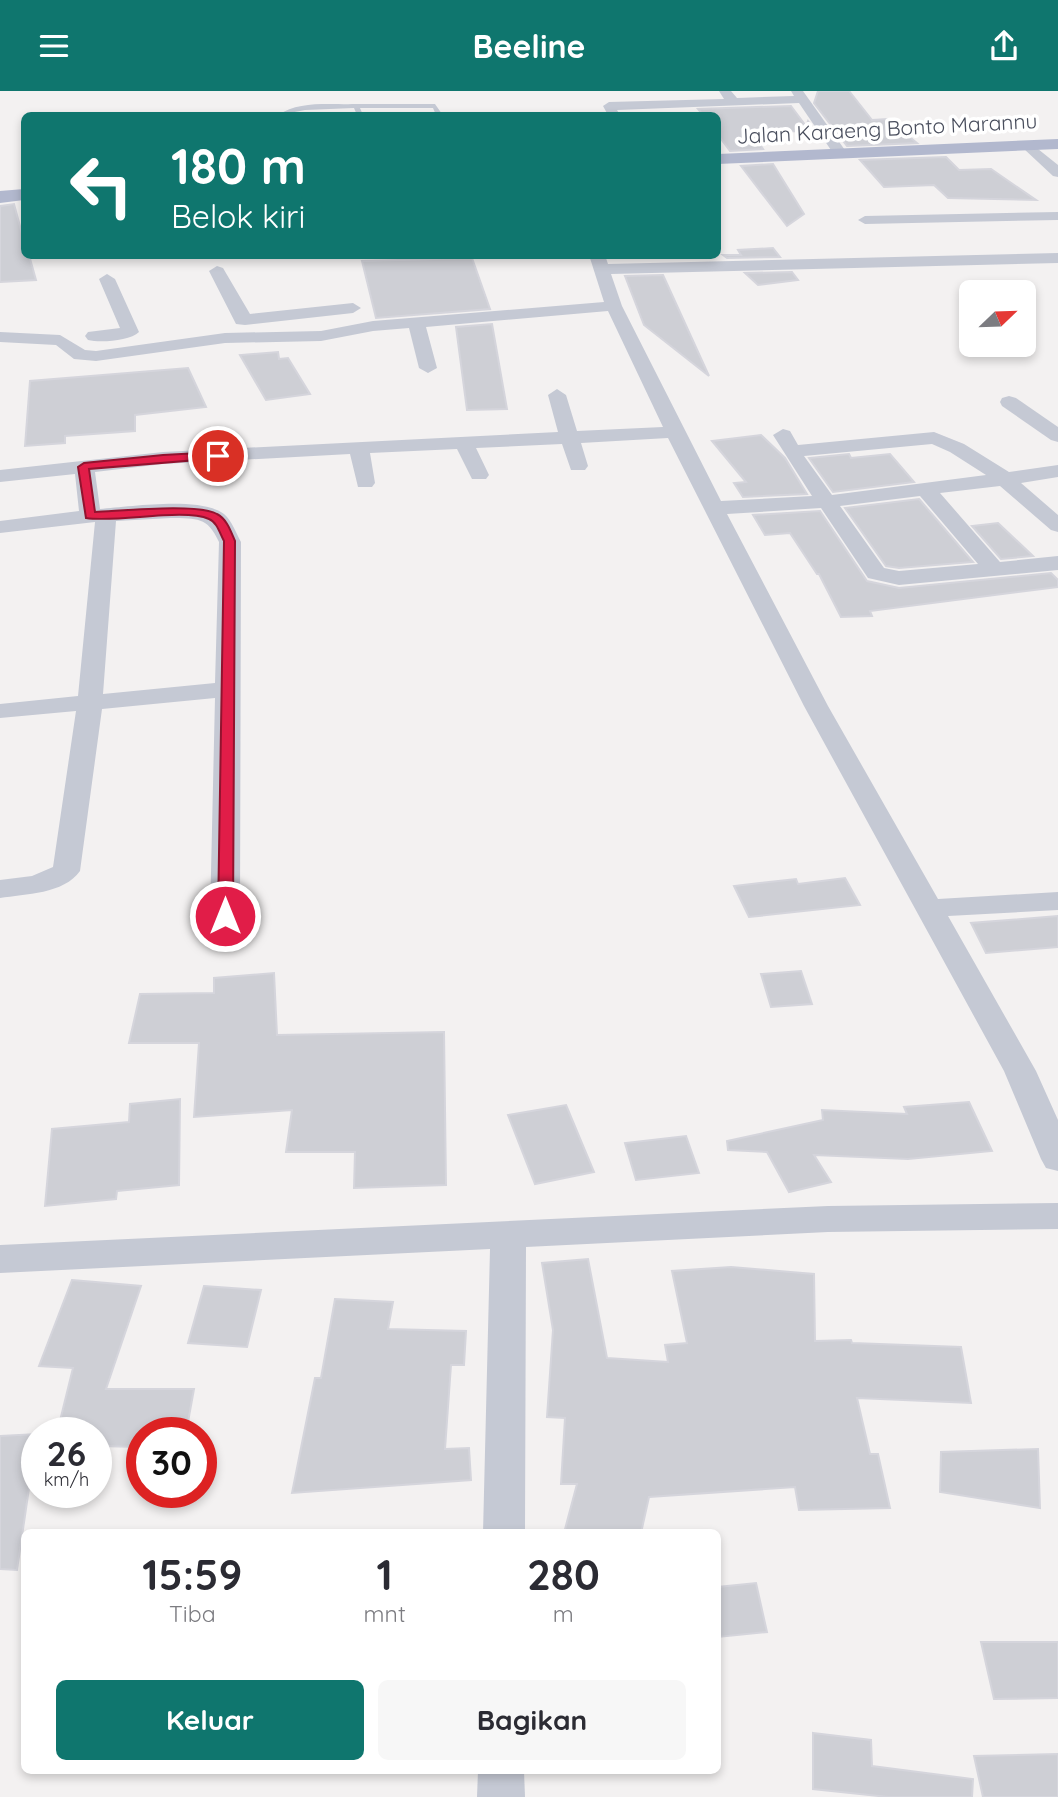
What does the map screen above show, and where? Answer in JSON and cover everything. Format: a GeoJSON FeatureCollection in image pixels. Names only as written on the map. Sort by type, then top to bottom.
{"type":"FeatureCollection","features":[{"type":"Feature","properties":{"kind":"main road","name":"Jalan Karaeng Bonto Marannu"},"geometry":{"type":"LineString","coordinates":[[721,159],[1058,144]]}},
{"type":"Feature","properties":{"kind":"main road"},"geometry":{"type":"LineString","coordinates":[[0,197],[21,195]]}},
{"type":"Feature","properties":{"kind":"street"},"geometry":{"type":"LineString","coordinates":[[724,91],[733,102]]}},
{"type":"Feature","properties":{"kind":"street"},"geometry":{"type":"LineString","coordinates":[[612,112],[609,106],[733,102],[799,95],[841,153]]}},
{"type":"Feature","properties":{"kind":"street"},"geometry":{"type":"LineString","coordinates":[[1028,145],[1058,173]]}},
{"type":"Feature","properties":{"kind":"street"},"geometry":{"type":"LineString","coordinates":[[865,220],[1058,216]]}},
{"type":"Feature","properties":{"kind":"street"},"geometry":{"type":"LineString","coordinates":[[1058,258],[600,262],[614,306],[675,432],[816,706],[1020,1071],[1058,1159]]}},
{"type":"Feature","properties":{"kind":"street"},"geometry":{"type":"LineString","coordinates":[[217,271],[245,320]]}},
{"type":"Feature","properties":{"kind":"street"},"geometry":{"type":"LineString","coordinates":[[0,337],[61,340],[137,331],[107,279]]}},
{"type":"Feature","properties":{"kind":"street"},"geometry":{"type":"LineString","coordinates":[[61,340],[80,355],[96,356],[225,338],[321,336],[363,327],[614,306]]}},
{"type":"Feature","properties":{"kind":"street"},"geometry":{"type":"LineString","coordinates":[[181,327],[354,308]]}},
{"type":"Feature","properties":{"kind":"street"},"geometry":{"type":"LineString","coordinates":[[416,323],[428,368]]}},
{"type":"Feature","properties":{"kind":"street"},"geometry":{"type":"LineString","coordinates":[[557,395],[578,466]]}},
{"type":"Feature","properties":{"kind":"street"},"geometry":{"type":"LineString","coordinates":[[1009,402],[1058,436]]}},
{"type":"Feature","properties":{"kind":"street"},"geometry":{"type":"LineString","coordinates":[[1029,416],[1058,414]]}},
{"type":"Feature","properties":{"kind":"street"},"geometry":{"type":"LineString","coordinates":[[0,476],[163,458],[675,432]]}},
{"type":"Feature","properties":{"kind":"street"},"geometry":{"type":"LineString","coordinates":[[1058,526],[1004,479],[957,448],[934,438],[787,442],[870,566],[883,576],[916,577],[1058,563]]}},
{"type":"Feature","properties":{"kind":"street"},"geometry":{"type":"LineString","coordinates":[[463,442],[479,475]]}},
{"type":"Feature","properties":{"kind":"street"},"geometry":{"type":"LineString","coordinates":[[359,448],[365,483]]}},
{"type":"Feature","properties":{"kind":"street"},"geometry":{"type":"LineString","coordinates":[[0,889],[40,884],[66,871],[90,703],[98,515],[84,467]]}},
{"type":"Feature","properties":{"kind":"street"},"geometry":{"type":"LineString","coordinates":[[716,508],[825,502],[1058,471]]}},
{"type":"Feature","properties":{"kind":"street"},"geometry":{"type":"LineString","coordinates":[[926,490],[994,569]]}},
{"type":"Feature","properties":{"kind":"street"},"geometry":{"type":"LineString","coordinates":[[0,527],[98,515],[199,513],[212,516],[220,522],[230,541],[225,916]]}},
{"type":"Feature","properties":{"kind":"street"},"geometry":{"type":"LineString","coordinates":[[0,711],[227,689]]}},
{"type":"Feature","properties":{"kind":"street"},"geometry":{"type":"LineString","coordinates":[[928,908],[1058,901]]}},
{"type":"Feature","properties":{"kind":"street"},"geometry":{"type":"LineString","coordinates":[[0,1259],[828,1219],[1056,1225]]}},
{"type":"Feature","properties":{"kind":"street"},"geometry":{"type":"LineString","coordinates":[[504,1529],[508,1235]]}},
{"type":"Feature","properties":{"kind":"street"},"geometry":{"type":"LineString","coordinates":[[501,1774],[501,1797]]}},
{"type":"Feature","properties":{"kind":"lane"},"geometry":{"type":"LineString","coordinates":[[286,112],[300,109],[429,104],[438,108],[440,112]]}},
{"type":"Feature","properties":{"kind":"lane"},"geometry":{"type":"LineString","coordinates":[[356,106],[359,112]]}},
{"type":"Feature","properties":{"kind":"building"},"geometry":{"type":"Polygon","coordinates":[[[818,91],[849,91],[872,120],[888,119],[917,143],[847,146],[814,103],[818,91]]]}},
{"type":"Feature","properties":{"kind":"building"},"geometry":{"type":"Polygon","coordinates":[[[791,106],[806,126],[808,121],[815,131],[752,132],[763,149],[730,151],[721,139],[721,112],[700,112],[698,109],[791,106]]]}},
{"type":"Feature","properties":{"kind":"building"},"geometry":{"type":"Polygon","coordinates":[[[946,157],[959,170],[991,169],[1036,200],[948,198],[934,185],[884,187],[860,160],[946,157]]]}},
{"type":"Feature","properties":{"kind":"building"},"geometry":{"type":"Polygon","coordinates":[[[773,164],[804,214],[787,226],[741,166],[773,164]]]}},
{"type":"Feature","properties":{"kind":"building"},"geometry":{"type":"Polygon","coordinates":[[[14,204],[21,230],[21,259],[30,259],[36,280],[0,282],[0,206],[14,204]]]}},
{"type":"Feature","properties":{"kind":"building"},"geometry":{"type":"Polygon","coordinates":[[[773,248],[780,257],[727,258],[723,255],[741,255],[738,250],[773,248]]]}},
{"type":"Feature","properties":{"kind":"building"},"geometry":{"type":"Polygon","coordinates":[[[472,259],[490,309],[376,318],[362,261],[472,259]]]}},
{"type":"Feature","properties":{"kind":"building"},"geometry":{"type":"Polygon","coordinates":[[[792,272],[798,280],[758,285],[745,273],[792,272]]]}},
{"type":"Feature","properties":{"kind":"building"},"geometry":{"type":"Polygon","coordinates":[[[663,275],[709,376],[644,325],[625,276],[663,275]]]}},
{"type":"Feature","properties":{"kind":"building"},"geometry":{"type":"Polygon","coordinates":[[[492,324],[507,409],[467,410],[456,327],[492,324]]]}},
{"type":"Feature","properties":{"kind":"building"},"geometry":{"type":"Polygon","coordinates":[[[278,352],[279,359],[288,358],[310,394],[266,400],[240,355],[278,352]]]}},
{"type":"Feature","properties":{"kind":"building"},"geometry":{"type":"Polygon","coordinates":[[[188,368],[206,407],[135,415],[135,431],[65,436],[65,443],[25,446],[30,381],[188,368]]]}},
{"type":"Feature","properties":{"kind":"building"},"geometry":{"type":"Polygon","coordinates":[[[761,435],[785,458],[807,494],[743,497],[734,483],[746,482],[712,441],[761,435]]]}},
{"type":"Feature","properties":{"kind":"building"},"geometry":{"type":"Polygon","coordinates":[[[849,454],[851,458],[890,454],[914,482],[833,492],[809,458],[849,454]]]}},
{"type":"Feature","properties":{"kind":"building"},"geometry":{"type":"Polygon","coordinates":[[[919,499],[973,562],[899,568],[886,566],[845,508],[919,499]]]}},
{"type":"Feature","properties":{"kind":"building"},"geometry":{"type":"Polygon","coordinates":[[[820,511],[867,581],[899,588],[1051,573],[1058,580],[1058,587],[870,611],[872,616],[841,617],[819,574],[790,533],[765,535],[753,515],[820,511]]]}},
{"type":"Feature","properties":{"kind":"building"},"geometry":{"type":"Polygon","coordinates":[[[998,523],[1033,556],[1001,559],[972,526],[998,523]]]}},
{"type":"Feature","properties":{"kind":"building"},"geometry":{"type":"Polygon","coordinates":[[[845,878],[860,905],[749,917],[734,886],[796,879],[798,884],[845,878]]]}},
{"type":"Feature","properties":{"kind":"building"},"geometry":{"type":"Polygon","coordinates":[[[1058,916],[1058,947],[986,953],[971,923],[1058,916]]]}},
{"type":"Feature","properties":{"kind":"building"},"geometry":{"type":"Polygon","coordinates":[[[801,971],[812,1004],[771,1007],[761,974],[801,971]]]}},
{"type":"Feature","properties":{"kind":"building"},"geometry":{"type":"Polygon","coordinates":[[[274,973],[277,1035],[444,1032],[446,1185],[354,1188],[355,1152],[286,1152],[292,1110],[194,1117],[199,1043],[129,1043],[140,994],[214,993],[214,978],[274,973]]]}},
{"type":"Feature","properties":{"kind":"building"},"geometry":{"type":"Polygon","coordinates":[[[180,1099],[179,1185],[117,1191],[116,1199],[45,1206],[52,1129],[129,1122],[130,1104],[180,1099]]]}},
{"type":"Feature","properties":{"kind":"building"},"geometry":{"type":"Polygon","coordinates":[[[969,1102],[992,1151],[908,1159],[814,1155],[831,1182],[789,1192],[767,1152],[728,1150],[727,1141],[823,1120],[822,1110],[907,1114],[904,1107],[969,1102]]]}},
{"type":"Feature","properties":{"kind":"building"},"geometry":{"type":"Polygon","coordinates":[[[566,1105],[594,1172],[535,1184],[508,1115],[566,1105]]]}},
{"type":"Feature","properties":{"kind":"building"},"geometry":{"type":"Polygon","coordinates":[[[686,1136],[699,1173],[636,1180],[625,1143],[686,1136]]]}},
{"type":"Feature","properties":{"kind":"building"},"geometry":{"type":"Polygon","coordinates":[[[588,1259],[607,1358],[668,1362],[665,1345],[687,1343],[672,1271],[731,1267],[814,1274],[815,1341],[851,1340],[852,1343],[961,1347],[971,1403],[857,1398],[870,1454],[878,1454],[890,1508],[799,1510],[795,1487],[649,1497],[642,1529],[565,1529],[577,1484],[561,1484],[565,1418],[547,1417],[553,1330],[542,1263],[588,1259]]]}},
{"type":"Feature","properties":{"kind":"building"},"geometry":{"type":"Polygon","coordinates":[[[72,1280],[141,1286],[106,1389],[194,1389],[189,1417],[126,1417],[126,1447],[112,1446],[112,1417],[61,1417],[73,1368],[39,1366],[72,1280]]]}},
{"type":"Feature","properties":{"kind":"building"},"geometry":{"type":"Polygon","coordinates":[[[204,1286],[261,1290],[247,1347],[188,1343],[204,1286]]]}},
{"type":"Feature","properties":{"kind":"building"},"geometry":{"type":"Polygon","coordinates":[[[335,1299],[393,1302],[388,1329],[466,1331],[464,1365],[451,1365],[445,1449],[469,1448],[471,1480],[292,1493],[315,1378],[321,1378],[335,1299]]]}},
{"type":"Feature","properties":{"kind":"building"},"geometry":{"type":"Polygon","coordinates":[[[21,1435],[21,1508],[26,1508],[17,1570],[0,1569],[0,1436],[21,1435]]]}},
{"type":"Feature","properties":{"kind":"building"},"geometry":{"type":"Polygon","coordinates":[[[1038,1449],[1040,1508],[940,1492],[941,1452],[1038,1449]]]}},
{"type":"Feature","properties":{"kind":"building"},"geometry":{"type":"Polygon","coordinates":[[[756,1583],[767,1632],[721,1637],[721,1587],[756,1583]]]}},
{"type":"Feature","properties":{"kind":"building"},"geometry":{"type":"Polygon","coordinates":[[[981,1642],[1058,1642],[1058,1698],[994,1699],[981,1642]]]}},
{"type":"Feature","properties":{"kind":"building"},"geometry":{"type":"Polygon","coordinates":[[[813,1733],[871,1740],[872,1766],[973,1779],[972,1797],[888,1797],[813,1789],[813,1733]]]}},
{"type":"Feature","properties":{"kind":"building"},"geometry":{"type":"Polygon","coordinates":[[[1058,1754],[1058,1797],[983,1797],[974,1756],[1058,1754]]]}},
{"type":"Feature","properties":{"kind":"route"},"geometry":{"type":"LineString","coordinates":[[218,456],[132,460],[84,467],[90,516],[199,513],[212,516],[220,522],[230,541],[225,916]]}}]}
